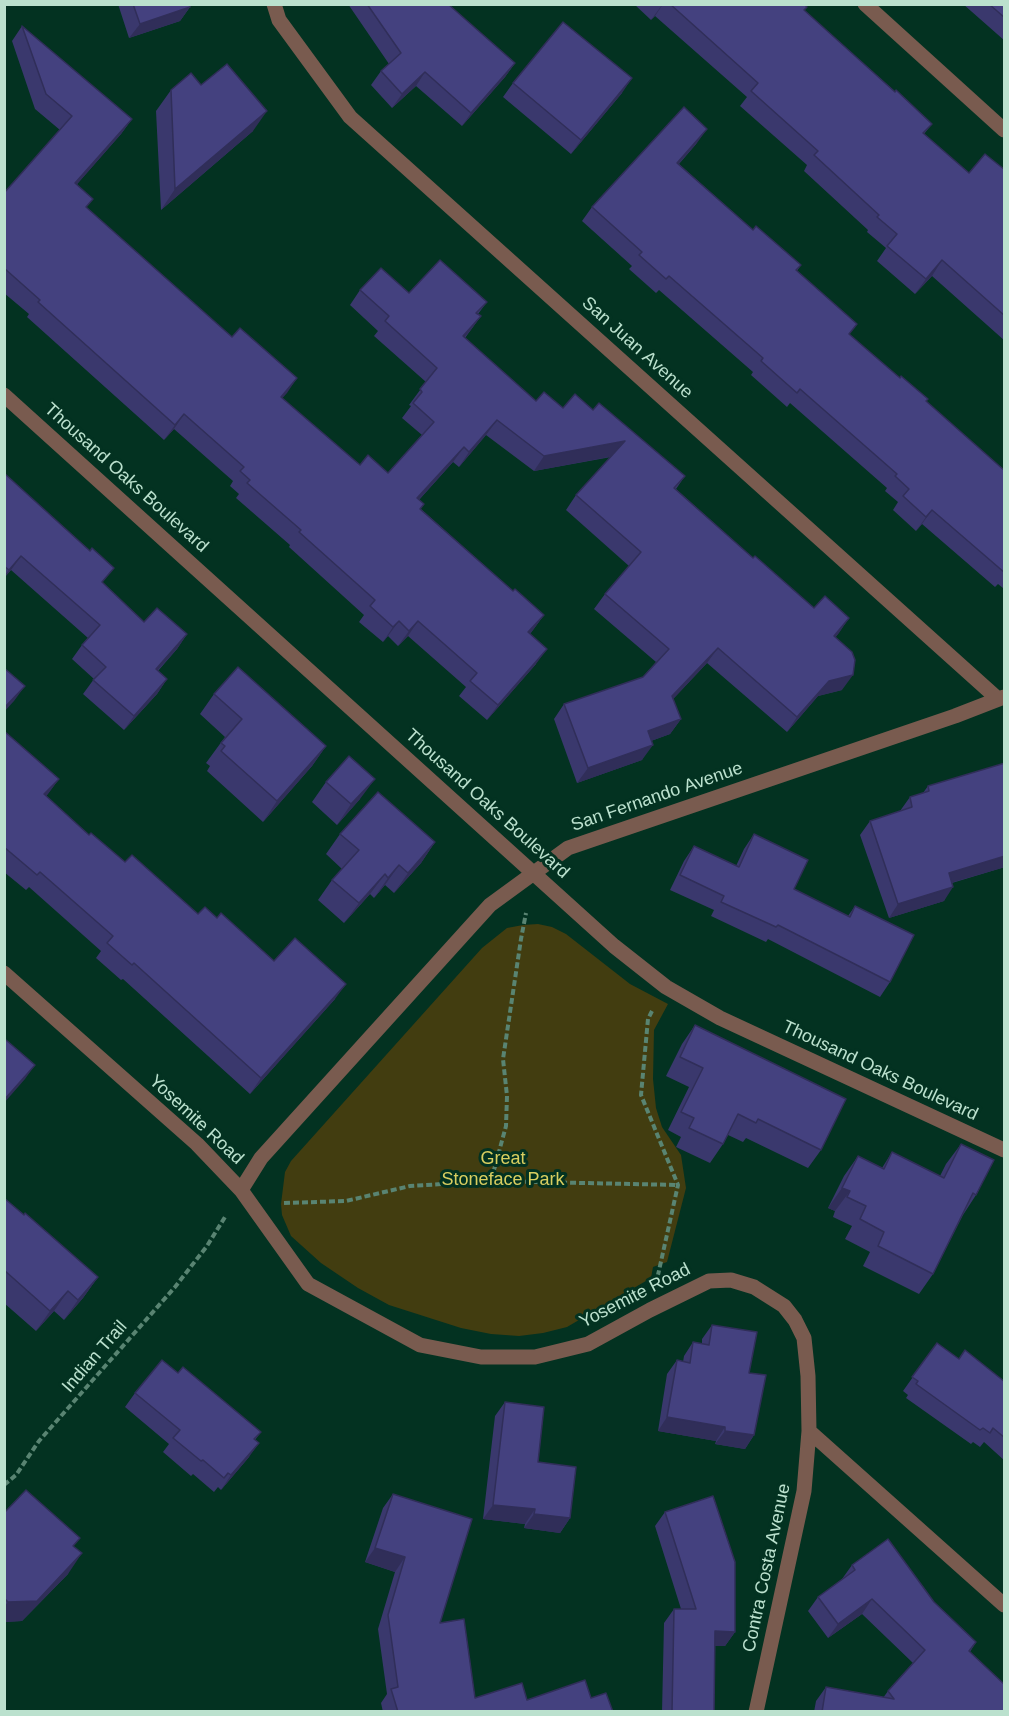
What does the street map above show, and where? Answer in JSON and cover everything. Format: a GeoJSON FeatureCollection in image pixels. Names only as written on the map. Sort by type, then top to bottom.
{"type":"FeatureCollection","features":[{"type":"Feature","properties":{"kind":"street","name":"San Juan Avenue"},"geometry":{"type":"LineString","coordinates":[[274,4],[279,20],[350,117],[1001,698]]}},
{"type":"Feature","properties":{"kind":"street"},"geometry":{"type":"LineString","coordinates":[[865,4],[1005,130]]}},
{"type":"Feature","properties":{"kind":"street","name":"Thousand Oaks Boulevard"},"geometry":{"type":"LineString","coordinates":[[4,395],[614,946],[666,987],[720,1018],[1005,1150]]}},
{"type":"Feature","properties":{"kind":"street","name":"San Fernando Avenue"},"geometry":{"type":"LineString","coordinates":[[241,1190],[261,1158],[490,904],[568,848],[1001,698]]}},
{"type":"Feature","properties":{"kind":"street","name":"Yosemite Road"},"geometry":{"type":"LineString","coordinates":[[4,973],[197,1144],[241,1190],[308,1284],[420,1345],[481,1357],[535,1357],[588,1344],[709,1281],[731,1280],[754,1287],[784,1306],[795,1320],[804,1338],[808,1376],[809,1431]]}},
{"type":"Feature","properties":{"kind":"street"},"geometry":{"type":"LineString","coordinates":[[809,1431],[1005,1605]]}},
{"type":"Feature","properties":{"kind":"street","name":"Contra Costa Avenue"},"geometry":{"type":"LineString","coordinates":[[756,1712],[804,1491],[809,1431]]}},
{"type":"Feature","properties":{"kind":"path"},"geometry":{"type":"LineString","coordinates":[[491,1181],[506,1126],[507,1096],[503,1059],[521,939],[534,873]]}},
{"type":"Feature","properties":{"kind":"path"},"geometry":{"type":"LineString","coordinates":[[656,1285],[678,1185],[641,1095],[648,1019],[666,987]]}},
{"type":"Feature","properties":{"kind":"path"},"geometry":{"type":"LineString","coordinates":[[241,1190],[287,1204],[346,1201],[410,1186],[491,1181],[678,1185]]}},
{"type":"Feature","properties":{"kind":"path","name":"Indian Trail"},"geometry":{"type":"LineString","coordinates":[[4,1485],[16,1475],[39,1441],[175,1287],[207,1246]]}},
{"type":"Feature","properties":{"kind":"green space","name":"Great Stoneface Park"},"geometry":{"type":"Polygon","coordinates":[[[538,924],[552,927],[566,934],[630,984],[668,1004],[654,1030],[653,1079],[656,1108],[662,1127],[681,1155],[686,1188],[667,1262],[653,1267],[651,1278],[567,1327],[519,1336],[491,1334],[461,1328],[389,1305],[358,1288],[321,1263],[291,1236],[282,1215],[281,1204],[285,1172],[291,1161],[482,948],[507,928],[538,924]]]}},
{"type":"Feature","properties":{"kind":"building"},"geometry":{"type":"Polygon","coordinates":[[[133,4],[190,4],[190,7],[140,24],[133,4]]]}},
{"type":"Feature","properties":{"kind":"building"},"geometry":{"type":"Polygon","coordinates":[[[367,4],[448,4],[515,63],[471,113],[425,72],[402,94],[381,71],[401,53],[367,4]]]}},
{"type":"Feature","properties":{"kind":"building"},"geometry":{"type":"Polygon","coordinates":[[[670,4],[804,4],[807,7],[804,10],[932,124],[923,133],[969,173],[985,154],[1005,170],[1005,316],[942,260],[926,279],[887,246],[897,234],[814,155],[818,151],[751,91],[758,83],[670,4]]]}},
{"type":"Feature","properties":{"kind":"building"},"geometry":{"type":"Polygon","coordinates":[[[989,4],[1005,4],[1005,18],[989,4]]]}},
{"type":"Feature","properties":{"kind":"building"},"geometry":{"type":"Polygon","coordinates":[[[563,22],[632,78],[581,140],[513,83],[563,22]]]}},
{"type":"Feature","properties":{"kind":"building"},"geometry":{"type":"Polygon","coordinates":[[[22,26],[132,119],[75,183],[93,199],[86,207],[232,337],[240,328],[297,378],[281,397],[360,465],[368,455],[388,473],[434,422],[413,403],[422,392],[420,389],[437,368],[385,321],[389,316],[360,290],[381,268],[409,293],[440,260],[487,302],[476,313],[481,316],[463,336],[536,401],[544,392],[563,408],[575,394],[593,410],[599,403],[685,476],[674,488],[753,558],[755,556],[814,608],[825,596],[849,618],[834,636],[852,652],[855,660],[853,675],[829,681],[797,717],[718,648],[672,696],[681,719],[648,731],[653,745],[588,768],[564,704],[643,677],[669,649],[605,594],[641,552],[576,495],[625,441],[544,456],[497,420],[469,452],[464,447],[417,498],[424,504],[420,509],[513,591],[515,589],[544,615],[528,632],[547,649],[498,705],[470,681],[477,673],[418,621],[409,631],[399,621],[393,627],[370,606],[375,600],[247,483],[250,480],[240,471],[244,467],[184,414],[175,425],[38,302],[40,300],[4,268],[4,193],[72,116],[46,94],[22,26]]]}},
{"type":"Feature","properties":{"kind":"building"},"geometry":{"type":"Polygon","coordinates":[[[227,64],[267,111],[175,189],[171,90],[191,73],[201,85],[227,64]]]}},
{"type":"Feature","properties":{"kind":"building"},"geometry":{"type":"Polygon","coordinates":[[[684,107],[707,129],[677,163],[753,230],[756,226],[801,265],[796,270],[857,324],[849,334],[928,399],[926,401],[1005,471],[1005,573],[932,510],[926,517],[903,496],[909,489],[895,476],[897,474],[800,389],[797,393],[761,361],[763,358],[669,276],[666,279],[639,255],[642,252],[592,207],[684,107]]]}},
{"type":"Feature","properties":{"kind":"building"},"geometry":{"type":"Polygon","coordinates":[[[4,473],[90,551],[92,548],[114,568],[102,582],[144,622],[157,608],[187,634],[156,669],[167,679],[134,716],[93,680],[106,667],[82,645],[100,625],[21,556],[9,570],[4,566],[4,473]]]}},
{"type":"Feature","properties":{"kind":"building"},"geometry":{"type":"Polygon","coordinates":[[[238,667],[326,746],[277,801],[221,751],[225,746],[221,743],[242,719],[214,694],[238,667]]]}},
{"type":"Feature","properties":{"kind":"building"},"geometry":{"type":"Polygon","coordinates":[[[4,668],[25,686],[4,708],[4,668]]]}},
{"type":"Feature","properties":{"kind":"building"},"geometry":{"type":"Polygon","coordinates":[[[4,731],[59,779],[44,794],[89,835],[91,833],[125,862],[132,855],[198,914],[205,907],[217,918],[221,913],[274,961],[295,938],[346,984],[261,1078],[134,963],[132,965],[107,943],[113,936],[40,872],[37,875],[4,847],[4,731]]]}},
{"type":"Feature","properties":{"kind":"building"},"geometry":{"type":"Polygon","coordinates":[[[349,756],[375,779],[351,804],[326,782],[349,756]]]}},
{"type":"Feature","properties":{"kind":"building"},"geometry":{"type":"Polygon","coordinates":[[[1005,763],[1005,856],[949,873],[953,887],[898,904],[870,821],[912,807],[910,797],[929,791],[928,786],[1005,763]]]}},
{"type":"Feature","properties":{"kind":"building"},"geometry":{"type":"Polygon","coordinates":[[[378,792],[435,842],[408,873],[399,865],[388,878],[385,874],[359,903],[332,880],[359,850],[340,834],[378,792]]]}},
{"type":"Feature","properties":{"kind":"building"},"geometry":{"type":"Polygon","coordinates":[[[754,834],[808,860],[794,889],[850,917],[855,906],[914,935],[890,982],[778,925],[776,927],[721,902],[724,896],[680,875],[694,846],[739,867],[754,834]]]}},
{"type":"Feature","properties":{"kind":"building"},"geometry":{"type":"Polygon","coordinates":[[[695,1025],[846,1099],[821,1150],[758,1119],[756,1123],[738,1114],[723,1144],[689,1128],[694,1118],[681,1112],[703,1068],[680,1057],[695,1025]]]}},
{"type":"Feature","properties":{"kind":"building"},"geometry":{"type":"Polygon","coordinates":[[[6,1040],[35,1065],[4,1100],[4,1041],[6,1040]]]}},
{"type":"Feature","properties":{"kind":"building"},"geometry":{"type":"Polygon","coordinates":[[[961,1144],[994,1160],[976,1195],[973,1193],[933,1274],[878,1246],[884,1232],[860,1219],[866,1206],[847,1197],[850,1191],[842,1188],[858,1156],[884,1169],[892,1152],[944,1178],[961,1144]]]}},
{"type":"Feature","properties":{"kind":"building"},"geometry":{"type":"Polygon","coordinates":[[[4,1198],[24,1215],[25,1213],[98,1277],[78,1300],[68,1291],[50,1311],[4,1270],[4,1198]]]}},
{"type":"Feature","properties":{"kind":"building"},"geometry":{"type":"Polygon","coordinates":[[[712,1325],[757,1332],[749,1373],[766,1375],[754,1435],[725,1431],[725,1427],[667,1417],[677,1360],[690,1363],[693,1342],[709,1345],[712,1325]]]}},
{"type":"Feature","properties":{"kind":"building"},"geometry":{"type":"Polygon","coordinates":[[[937,1343],[959,1359],[965,1350],[1005,1382],[1005,1438],[993,1428],[990,1433],[983,1428],[980,1430],[916,1384],[918,1381],[912,1377],[937,1343]]]}},
{"type":"Feature","properties":{"kind":"building"},"geometry":{"type":"Polygon","coordinates":[[[162,1360],[178,1373],[183,1367],[261,1432],[254,1439],[259,1443],[231,1475],[228,1473],[224,1478],[173,1438],[180,1430],[135,1393],[162,1360]]]}},
{"type":"Feature","properties":{"kind":"building"},"geometry":{"type":"Polygon","coordinates":[[[505,1402],[544,1407],[538,1462],[576,1467],[570,1518],[534,1514],[535,1509],[493,1505],[505,1402]]]}},
{"type":"Feature","properties":{"kind":"building"},"geometry":{"type":"Polygon","coordinates":[[[26,1490],[80,1538],[73,1546],[82,1553],[37,1601],[8,1602],[4,1598],[4,1513],[26,1490]]]}},
{"type":"Feature","properties":{"kind":"building"},"geometry":{"type":"Polygon","coordinates":[[[393,1494],[472,1519],[440,1623],[464,1619],[475,1698],[522,1683],[527,1700],[585,1680],[591,1698],[606,1693],[613,1712],[398,1712],[391,1689],[398,1687],[388,1615],[405,1557],[375,1548],[393,1494]]]}},
{"type":"Feature","properties":{"kind":"building"},"geometry":{"type":"Polygon","coordinates":[[[713,1496],[735,1562],[735,1632],[715,1631],[714,1712],[672,1712],[674,1609],[696,1609],[665,1512],[713,1496]]]}},
{"type":"Feature","properties":{"kind":"building"},"geometry":{"type":"Polygon","coordinates":[[[888,1539],[934,1602],[976,1642],[969,1651],[1005,1685],[1005,1712],[822,1712],[826,1687],[894,1699],[888,1691],[925,1650],[872,1599],[838,1624],[818,1597],[855,1570],[852,1565],[888,1539]]]}}]}
